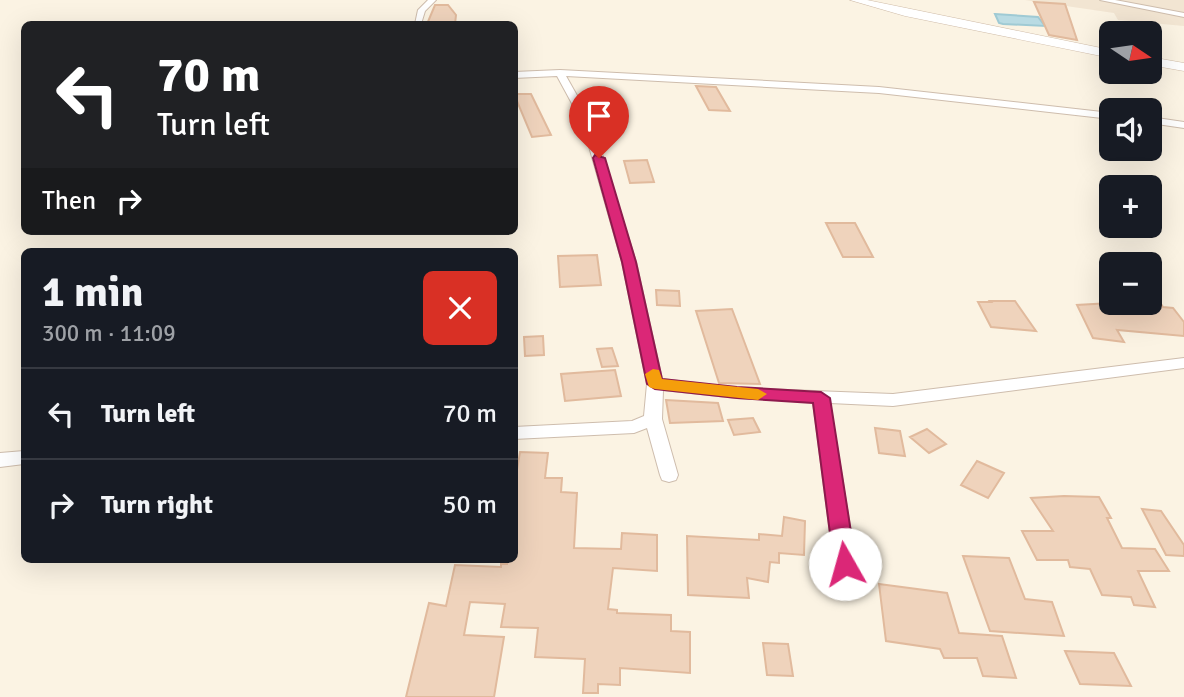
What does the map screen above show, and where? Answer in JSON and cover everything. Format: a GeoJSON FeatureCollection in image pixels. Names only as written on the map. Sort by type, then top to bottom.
{"type":"FeatureCollection","features":[{"type":"Feature","properties":{"kind":"main road"},"geometry":{"type":"LineString","coordinates":[[855,0],[905,13],[1099,52]]}},
{"type":"Feature","properties":{"kind":"main road"},"geometry":{"type":"LineString","coordinates":[[1162,63],[1184,67]]}},
{"type":"Feature","properties":{"kind":"street"},"geometry":{"type":"LineString","coordinates":[[419,21],[422,10],[432,0]]}},
{"type":"Feature","properties":{"kind":"street"},"geometry":{"type":"LineString","coordinates":[[1104,0],[1184,15]]}},
{"type":"Feature","properties":{"kind":"street"},"geometry":{"type":"LineString","coordinates":[[560,73],[587,122],[629,262],[655,384],[653,419],[669,475]]}},
{"type":"Feature","properties":{"kind":"street"},"geometry":{"type":"LineString","coordinates":[[518,75],[560,73],[866,89],[1099,115]]}},
{"type":"Feature","properties":{"kind":"street"},"geometry":{"type":"LineString","coordinates":[[1162,122],[1184,125]]}},
{"type":"Feature","properties":{"kind":"street"},"geometry":{"type":"LineString","coordinates":[[655,384],[737,393],[893,400],[1184,363]]}},
{"type":"Feature","properties":{"kind":"street"},"geometry":{"type":"LineString","coordinates":[[821,398],[845,564]]}},
{"type":"Feature","properties":{"kind":"street"},"geometry":{"type":"LineString","coordinates":[[518,433],[634,427],[653,419]]}},
{"type":"Feature","properties":{"kind":"street"},"geometry":{"type":"LineString","coordinates":[[0,460],[21,458]]}},
{"type":"Feature","properties":{"kind":"shaded area"},"geometry":{"type":"Polygon","coordinates":[[[1025,0],[1184,0],[1184,26],[1162,24],[1162,21],[1118,20],[1114,13],[1025,0]]]}},
{"type":"Feature","properties":{"kind":"water"},"geometry":{"type":"Polygon","coordinates":[[[995,14],[1038,17],[1045,26],[1003,24],[999,23],[995,14]]]}},
{"type":"Feature","properties":{"kind":"building"},"geometry":{"type":"Polygon","coordinates":[[[1034,2],[1065,4],[1077,40],[1049,35],[1034,2]]]}},
{"type":"Feature","properties":{"kind":"building"},"geometry":{"type":"Polygon","coordinates":[[[435,5],[448,5],[456,15],[455,21],[428,21],[435,5]]]}},
{"type":"Feature","properties":{"kind":"building"},"geometry":{"type":"Polygon","coordinates":[[[696,86],[716,87],[730,111],[709,110],[696,86]]]}},
{"type":"Feature","properties":{"kind":"building"},"geometry":{"type":"Polygon","coordinates":[[[518,94],[531,94],[551,135],[532,137],[518,104],[518,94]]]}},
{"type":"Feature","properties":{"kind":"building"},"geometry":{"type":"Polygon","coordinates":[[[647,160],[654,182],[630,183],[624,161],[647,160]]]}},
{"type":"Feature","properties":{"kind":"building"},"geometry":{"type":"Polygon","coordinates":[[[826,223],[855,223],[873,257],[843,257],[826,223]]]}},
{"type":"Feature","properties":{"kind":"building"},"geometry":{"type":"Polygon","coordinates":[[[597,255],[601,285],[560,287],[558,256],[597,255]]]}},
{"type":"Feature","properties":{"kind":"building"},"geometry":{"type":"Polygon","coordinates":[[[656,290],[679,291],[680,306],[657,305],[656,290]]]}},
{"type":"Feature","properties":{"kind":"building"},"geometry":{"type":"Polygon","coordinates":[[[1015,301],[1036,331],[991,327],[978,302],[1015,301]]]}},
{"type":"Feature","properties":{"kind":"building"},"geometry":{"type":"Polygon","coordinates":[[[1099,304],[1099,315],[1162,315],[1162,305],[1173,308],[1184,322],[1184,336],[1117,330],[1124,342],[1093,338],[1077,305],[1099,304]]]}},
{"type":"Feature","properties":{"kind":"building"},"geometry":{"type":"Polygon","coordinates":[[[732,309],[760,384],[719,383],[696,311],[732,309]]]}},
{"type":"Feature","properties":{"kind":"building"},"geometry":{"type":"Polygon","coordinates":[[[543,336],[544,355],[525,356],[524,337],[543,336]]]}},
{"type":"Feature","properties":{"kind":"building"},"geometry":{"type":"Polygon","coordinates":[[[612,348],[618,366],[602,367],[597,349],[612,348]]]}},
{"type":"Feature","properties":{"kind":"building"},"geometry":{"type":"Polygon","coordinates":[[[615,370],[621,396],[565,401],[561,374],[615,370]]]}},
{"type":"Feature","properties":{"kind":"building"},"geometry":{"type":"Polygon","coordinates":[[[666,400],[718,403],[723,421],[670,423],[666,400]]]}},
{"type":"Feature","properties":{"kind":"building"},"geometry":{"type":"Polygon","coordinates":[[[753,418],[760,432],[734,435],[728,420],[753,418]]]}},
{"type":"Feature","properties":{"kind":"building"},"geometry":{"type":"Polygon","coordinates":[[[875,428],[900,431],[905,456],[879,453],[875,428]]]}},
{"type":"Feature","properties":{"kind":"building"},"geometry":{"type":"Polygon","coordinates":[[[927,429],[946,444],[929,453],[910,437],[927,429]]]}},
{"type":"Feature","properties":{"kind":"building"},"geometry":{"type":"Polygon","coordinates":[[[520,452],[548,453],[545,478],[562,478],[561,492],[577,493],[574,548],[621,549],[622,533],[657,535],[657,571],[613,568],[608,609],[617,610],[617,613],[671,615],[671,631],[690,632],[690,673],[620,668],[620,685],[598,684],[598,693],[583,693],[585,659],[535,657],[538,628],[501,627],[505,604],[470,602],[464,635],[504,637],[494,697],[406,697],[429,603],[446,606],[455,565],[501,567],[501,564],[518,563],[520,452]]]}},
{"type":"Feature","properties":{"kind":"building"},"geometry":{"type":"Polygon","coordinates":[[[977,461],[1004,473],[988,498],[961,485],[977,461]]]}},
{"type":"Feature","properties":{"kind":"building"},"geometry":{"type":"Polygon","coordinates":[[[1099,497],[1111,518],[1107,518],[1122,548],[1155,549],[1169,571],[1138,571],[1155,607],[1134,605],[1131,597],[1102,595],[1090,569],[1070,567],[1068,560],[1037,560],[1022,531],[1053,531],[1031,498],[1099,497]]]}},
{"type":"Feature","properties":{"kind":"building"},"geometry":{"type":"Polygon","coordinates":[[[1142,509],[1161,511],[1184,545],[1184,556],[1166,555],[1142,509]]]}},
{"type":"Feature","properties":{"kind":"building"},"geometry":{"type":"Polygon","coordinates":[[[784,517],[805,521],[804,555],[779,553],[779,563],[770,562],[768,582],[747,578],[749,598],[688,595],[687,536],[759,540],[759,534],[782,536],[784,517]]]}},
{"type":"Feature","properties":{"kind":"building"},"geometry":{"type":"Polygon","coordinates":[[[963,556],[1009,558],[1025,599],[1052,602],[1064,636],[990,631],[963,556]]]}},
{"type":"Feature","properties":{"kind":"building"},"geometry":{"type":"Polygon","coordinates":[[[879,584],[947,593],[959,633],[1002,636],[1016,678],[983,676],[977,658],[944,658],[940,649],[886,641],[879,584]]]}},
{"type":"Feature","properties":{"kind":"building"},"geometry":{"type":"Polygon","coordinates":[[[763,643],[788,644],[793,676],[767,675],[763,643]]]}},
{"type":"Feature","properties":{"kind":"building"},"geometry":{"type":"Polygon","coordinates":[[[1065,651],[1114,653],[1131,686],[1080,684],[1065,651]]]}},
{"type":"Feature","properties":{"kind":"slow traffic"},"geometry":{"type":"LineString","coordinates":[[653,374],[655,384],[758,394]]}},
{"type":"Feature","properties":{"kind":"route"},"geometry":{"type":"LineString","coordinates":[[599,158],[629,262],[655,384],[821,398],[845,564]]}}]}
